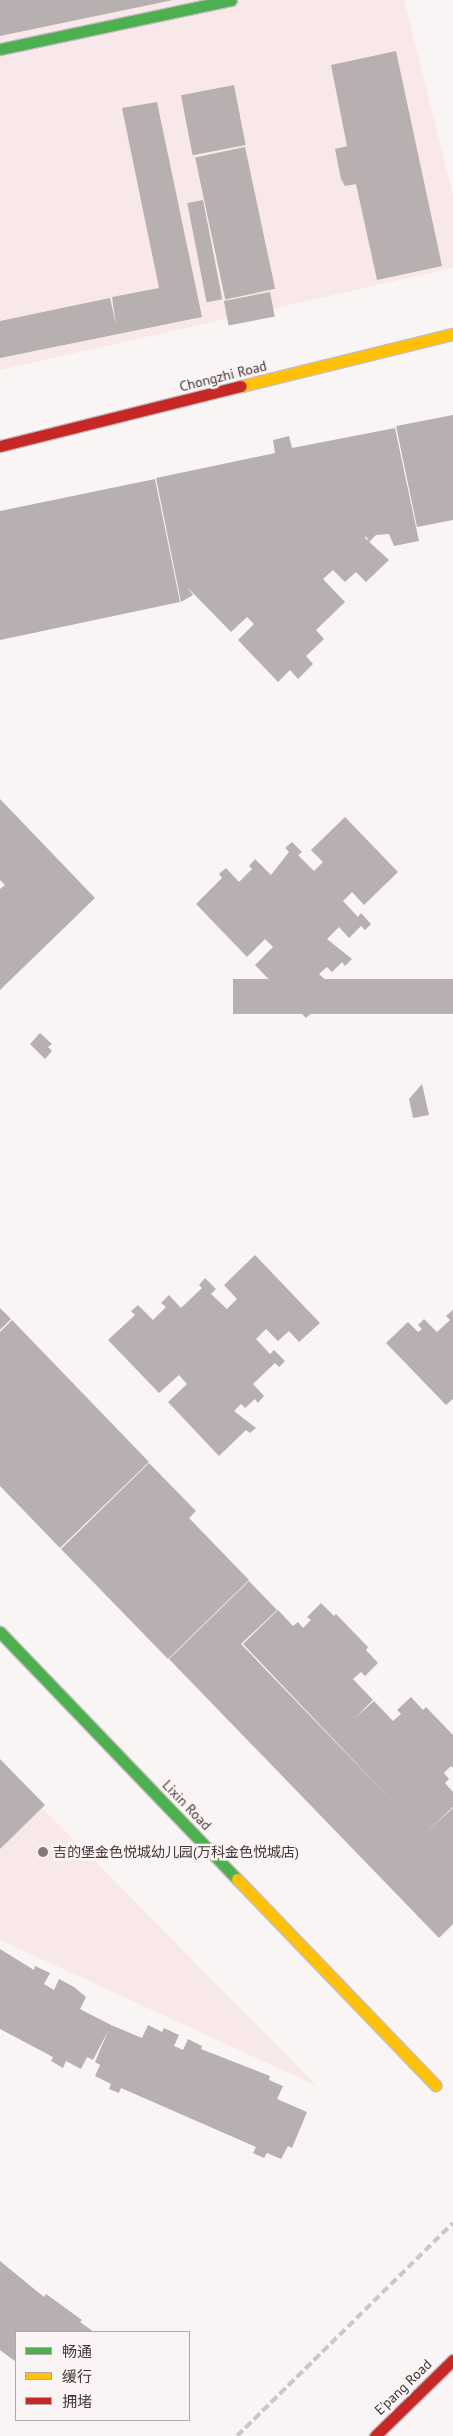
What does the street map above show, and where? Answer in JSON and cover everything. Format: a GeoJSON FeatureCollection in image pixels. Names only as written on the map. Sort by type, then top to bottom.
{"type":"FeatureCollection","features":[{"type":"Feature","properties":{"kind":"street"},"geometry":{"type":"LineString","coordinates":[[0,49],[231,0]]}},
{"type":"Feature","properties":{"kind":"street","name":"Chongzhi Road"},"geometry":{"type":"LineString","coordinates":[[0,446],[453,334]]}},
{"type":"Feature","properties":{"kind":"street","name":"Lixin Road"},"geometry":{"type":"LineString","coordinates":[[0,1632],[435,2085]]}},
{"type":"Feature","properties":{"kind":"street","name":"E'pang Road"},"geometry":{"type":"LineString","coordinates":[[375,2436],[453,2360]]}},
{"type":"Feature","properties":{"kind":"shaded area"},"geometry":{"type":"Polygon","coordinates":[[[0,0],[404,0],[453,195],[453,268],[0,370],[0,0]]]}},
{"type":"Feature","properties":{"kind":"shaded area","name":"吉的堡金色悦城幼儿园(万科金色悦城店)"},"geometry":{"type":"Polygon","coordinates":[[[0,1765],[317,2086],[0,1940],[0,1765]]]}},
{"type":"Feature","properties":{"kind":"building"},"geometry":{"type":"Polygon","coordinates":[[[0,0],[173,0],[0,36],[0,0]]]}},
{"type":"Feature","properties":{"kind":"building"},"geometry":{"type":"Polygon","coordinates":[[[396,51],[442,266],[377,280],[356,184],[345,186],[341,179],[335,149],[347,146],[331,65],[396,51]]]}},
{"type":"Feature","properties":{"kind":"building"},"geometry":{"type":"Polygon","coordinates":[[[234,85],[246,145],[193,155],[181,95],[234,85]]]}},
{"type":"Feature","properties":{"kind":"building"},"geometry":{"type":"Polygon","coordinates":[[[157,102],[202,317],[0,358],[0,321],[110,298],[116,325],[112,297],[159,288],[122,108],[157,102]]]}},
{"type":"Feature","properties":{"kind":"building"},"geometry":{"type":"Polygon","coordinates":[[[245,147],[275,289],[225,299],[195,158],[245,147]]]}},
{"type":"Feature","properties":{"kind":"building"},"geometry":{"type":"Polygon","coordinates":[[[203,200],[222,299],[207,302],[187,203],[203,200]]]}},
{"type":"Feature","properties":{"kind":"building"},"geometry":{"type":"Polygon","coordinates":[[[270,292],[275,317],[229,326],[224,301],[270,292]]]}},
{"type":"Feature","properties":{"kind":"building"},"geometry":{"type":"Polygon","coordinates":[[[453,415],[453,520],[417,527],[396,426],[453,415]]]}},
{"type":"Feature","properties":{"kind":"building"},"geometry":{"type":"Polygon","coordinates":[[[395,428],[419,541],[394,546],[389,534],[376,535],[369,542],[389,560],[366,582],[356,572],[345,582],[333,570],[323,579],[345,602],[316,630],[324,639],[306,656],[313,664],[298,679],[290,670],[278,682],[238,640],[254,624],[247,617],[231,632],[187,587],[193,595],[181,602],[156,478],[275,453],[273,440],[289,436],[292,448],[395,428]]]}},
{"type":"Feature","properties":{"kind":"building"},"geometry":{"type":"Polygon","coordinates":[[[155,479],[180,602],[0,640],[0,511],[155,479]]]}},
{"type":"Feature","properties":{"kind":"building"},"geometry":{"type":"Polygon","coordinates":[[[0,799],[95,898],[0,990],[0,889],[5,885],[0,880],[0,799]]]}},
{"type":"Feature","properties":{"kind":"building"},"geometry":{"type":"Polygon","coordinates":[[[345,817],[398,872],[364,905],[352,892],[343,901],[358,917],[361,913],[371,924],[365,930],[361,926],[349,938],[339,927],[327,939],[352,959],[345,966],[342,962],[332,972],[327,967],[319,974],[329,983],[333,979],[343,989],[336,995],[333,992],[306,1018],[255,965],[273,947],[265,939],[247,957],[196,904],[222,878],[219,874],[226,868],[239,882],[252,869],[249,866],[255,859],[271,875],[289,852],[285,848],[292,842],[302,852],[298,855],[314,871],[323,862],[311,850],[345,817]]]}},
{"type":"Feature","properties":{"kind":"building"},"geometry":{"type":"Polygon","coordinates":[[[233,979],[453,979],[453,1014],[233,1014],[233,979]]]}},
{"type":"Feature","properties":{"kind":"building"},"geometry":{"type":"Polygon","coordinates":[[[40,1033],[52,1044],[48,1047],[52,1051],[45,1059],[30,1044],[40,1033]]]}},
{"type":"Feature","properties":{"kind":"building"},"geometry":{"type":"Polygon","coordinates":[[[422,1084],[429,1115],[413,1118],[409,1099],[422,1084]]]}},
{"type":"Feature","properties":{"kind":"building"},"geometry":{"type":"Polygon","coordinates":[[[255,1255],[320,1323],[299,1342],[289,1331],[278,1341],[266,1329],[256,1339],[270,1354],[274,1350],[285,1361],[279,1367],[275,1363],[253,1384],[264,1396],[258,1403],[255,1399],[245,1408],[241,1404],[234,1411],[256,1428],[250,1433],[246,1430],[219,1456],[168,1402],[187,1384],[179,1375],[159,1393],[108,1340],[135,1315],[131,1311],[138,1305],[153,1320],[166,1307],[161,1303],[169,1295],[181,1308],[202,1288],[199,1285],[205,1278],[216,1289],[211,1294],[227,1309],[237,1299],[224,1285],[255,1255]]]}},
{"type":"Feature","properties":{"kind":"building"},"geometry":{"type":"Polygon","coordinates":[[[0,1308],[11,1319],[0,1330],[0,1308]]]}},
{"type":"Feature","properties":{"kind":"building"},"geometry":{"type":"Polygon","coordinates":[[[453,1310],[453,1399],[446,1405],[386,1343],[408,1322],[418,1332],[422,1329],[418,1325],[424,1319],[437,1332],[450,1320],[446,1316],[453,1310]]]}},
{"type":"Feature","properties":{"kind":"building"},"geometry":{"type":"Polygon","coordinates":[[[12,1320],[149,1462],[60,1548],[0,1486],[0,1332],[12,1320]]]}},
{"type":"Feature","properties":{"kind":"building"},"geometry":{"type":"Polygon","coordinates":[[[149,1463],[196,1511],[189,1518],[249,1580],[168,1659],[61,1549],[149,1463]]]}},
{"type":"Feature","properties":{"kind":"building"},"geometry":{"type":"Polygon","coordinates":[[[249,1581],[277,1610],[241,1644],[397,1806],[243,1644],[278,1610],[293,1626],[298,1622],[303,1628],[311,1620],[307,1617],[321,1603],[334,1616],[336,1614],[368,1647],[366,1650],[378,1663],[365,1676],[361,1672],[353,1679],[373,1700],[354,1719],[374,1701],[393,1721],[401,1714],[397,1710],[411,1697],[423,1710],[426,1707],[453,1735],[453,1768],[451,1766],[444,1773],[449,1779],[445,1783],[453,1792],[453,1807],[424,1834],[453,1808],[453,1924],[439,1938],[169,1659],[249,1581]]]}},
{"type":"Feature","properties":{"kind":"building"},"geometry":{"type":"Polygon","coordinates":[[[0,1759],[45,1805],[0,1849],[0,1759]]]}},
{"type":"Feature","properties":{"kind":"building"},"geometry":{"type":"Polygon","coordinates":[[[0,1949],[34,1970],[35,1966],[50,1973],[44,1984],[54,1990],[59,1979],[74,1987],[86,1997],[80,2009],[111,2025],[142,2038],[148,2025],[162,2032],[164,2028],[179,2035],[174,2046],[183,2050],[188,2039],[202,2046],[201,2049],[270,2076],[269,2080],[283,2086],[277,2099],[307,2112],[292,2148],[288,2146],[281,2159],[267,2153],[264,2158],[253,2153],[256,2147],[121,2088],[119,2093],[109,2089],[111,2084],[95,2076],[100,2065],[95,2062],[108,2031],[93,2060],[87,2057],[81,2069],[66,2061],[63,2068],[51,2061],[53,2057],[0,2029],[0,1949]]]}},
{"type":"Feature","properties":{"kind":"building"},"geometry":{"type":"Polygon","coordinates":[[[0,2261],[44,2297],[46,2294],[82,2320],[80,2322],[93,2331],[15,2331],[15,2361],[0,2350],[0,2261]]]}},
{"type":"Feature","properties":{"kind":"railway"},"geometry":{"type":"LineString","coordinates":[[237,2436],[453,2223]]}},
{"type":"Feature","properties":{"kind":"traffic: fast"},"geometry":{"type":"LineString","coordinates":[[0,49],[231,0]]}},
{"type":"Feature","properties":{"kind":"traffic: fast"},"geometry":{"type":"LineString","coordinates":[[0,1632],[237,1879]]}},
{"type":"Feature","properties":{"kind":"traffic: slow"},"geometry":{"type":"LineString","coordinates":[[241,386],[453,334]]}},
{"type":"Feature","properties":{"kind":"traffic: slow"},"geometry":{"type":"LineString","coordinates":[[237,1879],[435,2085]]}},
{"type":"Feature","properties":{"kind":"traffic: jam"},"geometry":{"type":"LineString","coordinates":[[0,446],[241,386]]}},
{"type":"Feature","properties":{"kind":"traffic: jam"},"geometry":{"type":"LineString","coordinates":[[375,2436],[453,2360]]}},
{"type":"Feature","properties":{"kind":"place","name":"吉的堡金色悦城幼儿园(万科金色悦城店)"},"geometry":{"type":"Point","coordinates":[43,1852]}}]}
